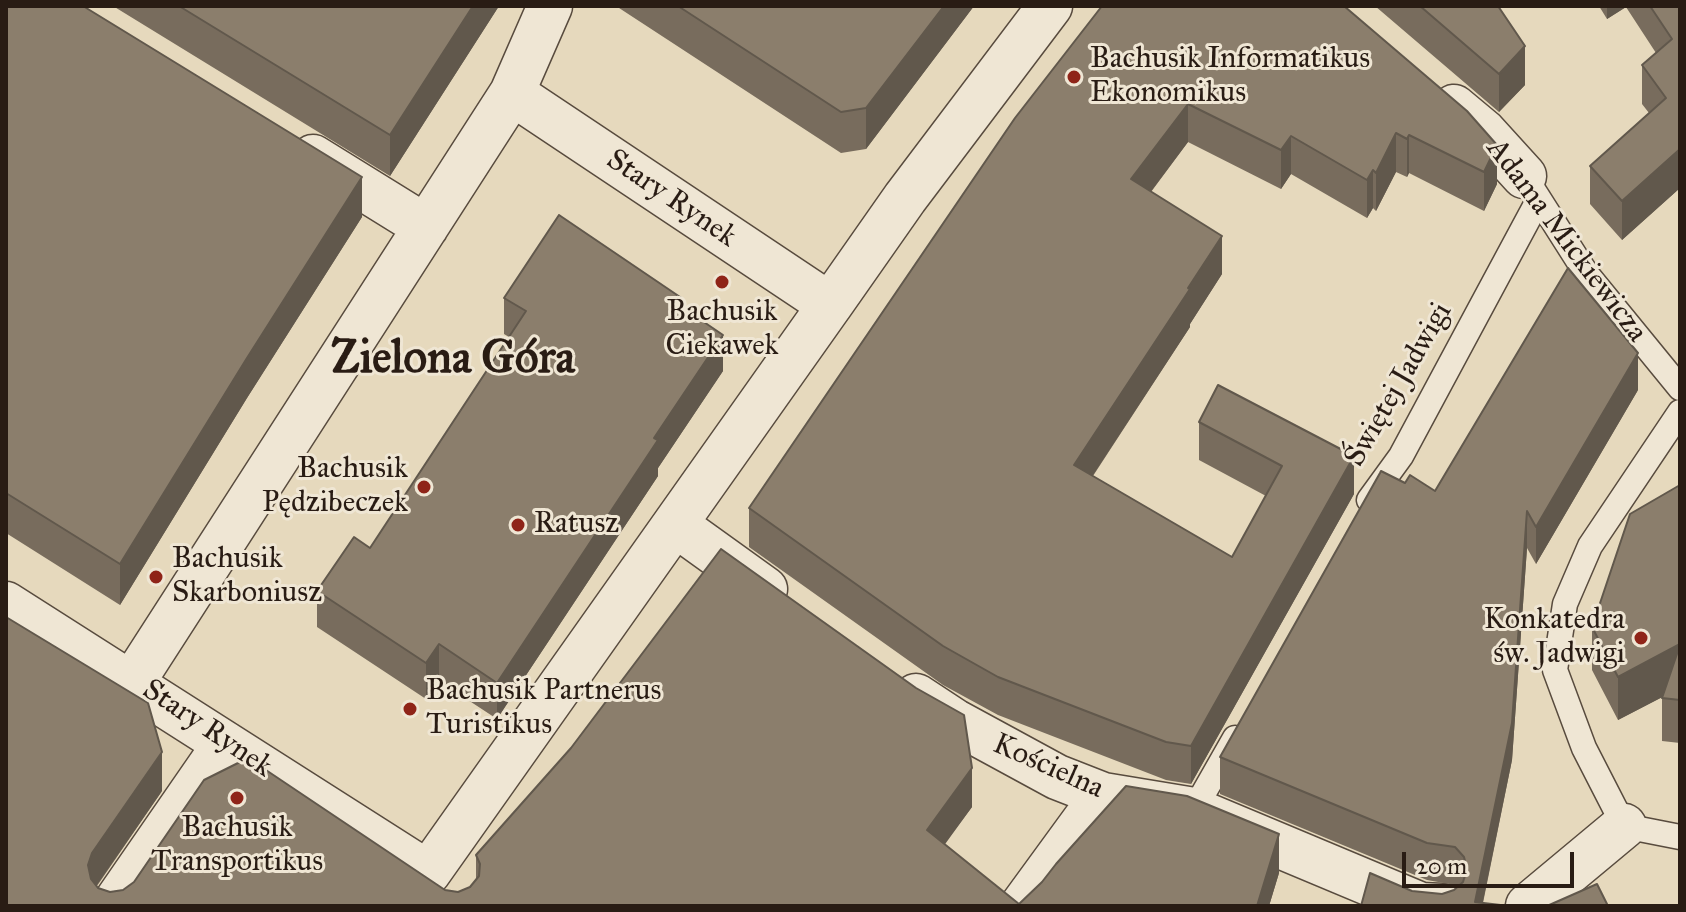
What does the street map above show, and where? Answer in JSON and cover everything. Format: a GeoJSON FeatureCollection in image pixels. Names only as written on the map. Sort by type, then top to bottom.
{"type":"FeatureCollection","features":[{"type":"Feature","properties":{"kind":"street","name":"Stary Rynek"},"geometry":{"type":"LineString","coordinates":[[455,906],[428,873],[132,683],[512,93],[550,6]]}},
{"type":"Feature","properties":{"kind":"street"},"geometry":{"type":"LineString","coordinates":[[428,873],[905,198],[1050,6]]}},
{"type":"Feature","properties":{"kind":"street","name":"Adama Mickiewicza"},"geometry":{"type":"LineString","coordinates":[[1428,84],[1484,132],[1532,188]]}},
{"type":"Feature","properties":{"kind":"street","name":"Stary Rynek"},"geometry":{"type":"LineString","coordinates":[[512,93],[830,305]]}},
{"type":"Feature","properties":{"kind":"street"},"geometry":{"type":"LineString","coordinates":[[283,138],[426,227]]}},
{"type":"Feature","properties":{"kind":"street"},"geometry":{"type":"LineString","coordinates":[[676,525],[800,613]]}},
{"type":"Feature","properties":{"kind":"street"},"geometry":{"type":"LineString","coordinates":[[6,604],[132,683]]}},
{"type":"Feature","properties":{"kind":"street","name":"Kościelna"},"geometry":{"type":"LineString","coordinates":[[878,669],[930,706],[1057,777],[1103,795],[1194,810],[1421,905],[1442,906]]}},
{"type":"Feature","properties":{"kind":"street"},"geometry":{"type":"LineString","coordinates":[[113,906],[225,744]]}},
{"type":"Feature","properties":{"kind":"street"},"geometry":{"type":"LineString","coordinates":[[1022,906],[1103,795]]}},
{"type":"Feature","properties":{"kind":"street"},"geometry":{"type":"LineString","coordinates":[[1528,906],[1624,826]]}},
{"type":"Feature","properties":{"kind":"lane","name":"Adama Mickiewicza"},"geometry":{"type":"LineString","coordinates":[[1532,188],[1586,273],[1680,388]]}},
{"type":"Feature","properties":{"kind":"lane","name":"Świętej Jadwigi"},"geometry":{"type":"LineString","coordinates":[[1360,516],[1401,456],[1532,188]]}},
{"type":"Feature","properties":{"kind":"lane"},"geometry":{"type":"LineString","coordinates":[[1680,412],[1590,546],[1565,604],[1555,670],[1584,748],[1624,826],[1680,837]]}},
{"type":"Feature","properties":{"kind":"lane"},"geometry":{"type":"LineString","coordinates":[[1194,810],[1247,716]]}},
{"type":"Feature","properties":{"kind":"building"},"geometry":{"type":"Polygon","coordinates":[[[6,6],[83,6],[362,177],[120,564],[6,493],[6,6]]]}},
{"type":"Feature","properties":{"kind":"building"},"geometry":{"type":"Polygon","coordinates":[[[179,6],[473,6],[390,135],[179,6]]]}},
{"type":"Feature","properties":{"kind":"building"},"geometry":{"type":"Polygon","coordinates":[[[678,6],[944,6],[866,108],[841,112],[678,6]]]}},
{"type":"Feature","properties":{"kind":"building"},"geometry":{"type":"Polygon","coordinates":[[[1102,6],[1344,6],[1467,111],[1497,145],[1484,172],[1409,135],[1407,139],[1396,133],[1376,173],[1373,170],[1367,180],[1291,136],[1281,150],[1188,104],[1131,179],[1222,236],[1074,465],[1232,557],[1282,466],[1199,422],[1218,385],[1354,456],[1191,746],[1166,742],[998,677],[943,646],[749,508],[1015,118],[1102,6]]]}},
{"type":"Feature","properties":{"kind":"building"},"geometry":{"type":"Polygon","coordinates":[[[1420,6],[1498,6],[1525,46],[1499,74],[1420,6]]]}},
{"type":"Feature","properties":{"kind":"building"},"geometry":{"type":"Polygon","coordinates":[[[1650,6],[1680,6],[1680,149],[1622,201],[1590,166],[1666,98],[1642,65],[1672,39],[1650,6]]]}},
{"type":"Feature","properties":{"kind":"building","name":"Ratusz"},"geometry":{"type":"Polygon","coordinates":[[[559,215],[683,299],[679,305],[723,335],[654,438],[658,440],[497,683],[439,644],[426,663],[317,591],[354,537],[370,548],[526,311],[504,298],[559,215]]]}},
{"type":"Feature","properties":{"kind":"building"},"geometry":{"type":"Polygon","coordinates":[[[1568,268],[1638,353],[1536,527],[1527,511],[1512,723],[1475,902],[1509,906],[1361,906],[1370,873],[1412,891],[1442,894],[1454,890],[1463,882],[1467,869],[1464,857],[1455,847],[1427,843],[1220,757],[1381,471],[1405,483],[1410,475],[1435,491],[1568,268]]]}},
{"type":"Feature","properties":{"kind":"building"},"geometry":{"type":"Polygon","coordinates":[[[1680,485],[1680,644],[1618,677],[1592,627],[1630,514],[1680,485]]]}},
{"type":"Feature","properties":{"kind":"building"},"geometry":{"type":"Polygon","coordinates":[[[721,549],[916,688],[964,715],[972,768],[927,830],[1019,904],[1126,786],[1187,796],[1279,834],[1257,906],[6,906],[6,617],[148,703],[162,752],[92,853],[88,865],[91,879],[98,888],[110,892],[123,890],[134,882],[204,780],[248,758],[445,890],[458,892],[470,887],[479,876],[480,864],[476,855],[571,748],[721,549]]]}},
{"type":"Feature","properties":{"kind":"building"},"geometry":{"type":"Polygon","coordinates":[[[1680,645],[1680,700],[1662,698],[1680,645]]]}},
{"type":"Feature","properties":{"kind":"building"},"geometry":{"type":"Polygon","coordinates":[[[1597,884],[1608,906],[1547,906],[1597,884]]]}},
{"type":"Feature","properties":{"kind":"place","name":"Bachusik Informatikus Ekonomikus"},"geometry":{"type":"Point","coordinates":[1074,77]}},
{"type":"Feature","properties":{"kind":"place","name":"Bachusik Ciekawek"},"geometry":{"type":"Point","coordinates":[722,282]}},
{"type":"Feature","properties":{"kind":"place","name":"Bachusik Pędzibeczek"},"geometry":{"type":"Point","coordinates":[424,487]}},
{"type":"Feature","properties":{"kind":"place","name":"Ratusz"},"geometry":{"type":"Point","coordinates":[518,525]}},
{"type":"Feature","properties":{"kind":"place","name":"Bachusik Skarboniusz"},"geometry":{"type":"Point","coordinates":[156,577]}},
{"type":"Feature","properties":{"kind":"place","name":"Konkatedra św. Jadwigi"},"geometry":{"type":"Point","coordinates":[1641,638]}},
{"type":"Feature","properties":{"kind":"place","name":"Bachusik Partnerus Turistikus"},"geometry":{"type":"Point","coordinates":[410,709]}},
{"type":"Feature","properties":{"kind":"place","name":"Bachusik Transportikus"},"geometry":{"type":"Point","coordinates":[237,798]}},
{"type":"Feature","properties":{"kind":"district","name":"Zielona Góra"},"geometry":{"type":"Point","coordinates":[453,361]}}]}
